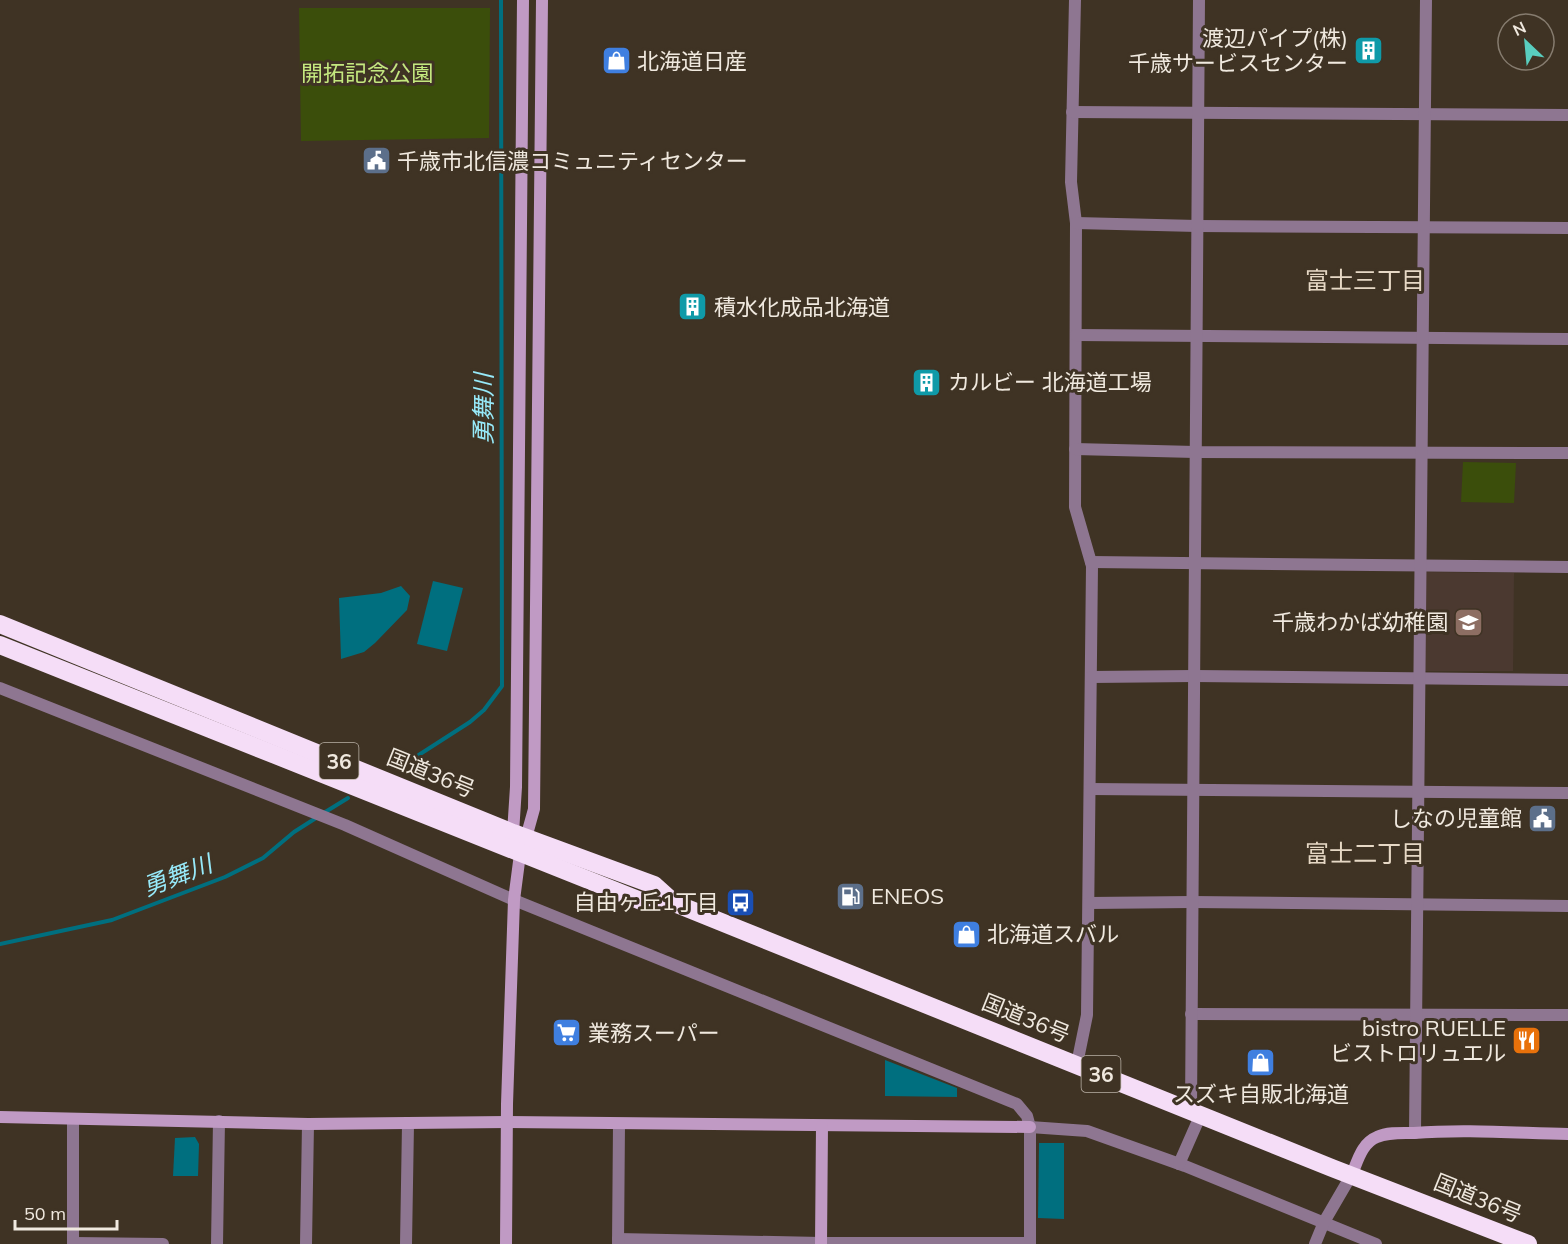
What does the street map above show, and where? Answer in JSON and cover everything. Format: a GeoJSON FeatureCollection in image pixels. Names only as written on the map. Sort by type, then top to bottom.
{"type":"FeatureCollection","features":[{"type":"Feature","properties":{"kind":"highway","name":"国道36号"},"geometry":{"type":"LineString","coordinates":[[0,624],[520,842],[646,903],[674,903],[1528,1244]]}},
{"type":"Feature","properties":{"kind":"highway","name":"国道36号"},"geometry":{"type":"LineString","coordinates":[[0,645],[520,842]]}},
{"type":"Feature","properties":{"kind":"street"},"geometry":{"type":"LineString","coordinates":[[506,1244],[507,1122],[514,900],[520,842],[516,775],[523,0]]}},
{"type":"Feature","properties":{"kind":"street"},"geometry":{"type":"LineString","coordinates":[[520,842],[534,809],[542,0]]}},
{"type":"Feature","properties":{"kind":"street"},"geometry":{"type":"LineString","coordinates":[[1075,0],[1071,182],[1076,223],[1075,507],[1091,562],[1088,1015],[1077,1064]]}},
{"type":"Feature","properties":{"kind":"street"},"geometry":{"type":"LineString","coordinates":[[1179,1164],[1196,1112],[1191,1014],[1199,0]]}},
{"type":"Feature","properties":{"kind":"street"},"geometry":{"type":"LineString","coordinates":[[1415,1132],[1426,0]]}},
{"type":"Feature","properties":{"kind":"street"},"geometry":{"type":"LineString","coordinates":[[1072,112],[1568,115]]}},
{"type":"Feature","properties":{"kind":"street"},"geometry":{"type":"LineString","coordinates":[[1076,223],[1568,228]]}},
{"type":"Feature","properties":{"kind":"street"},"geometry":{"type":"LineString","coordinates":[[1076,335],[1568,339]]}},
{"type":"Feature","properties":{"kind":"street"},"geometry":{"type":"LineString","coordinates":[[1075,449],[1196,452],[1568,453]]}},
{"type":"Feature","properties":{"kind":"street"},"geometry":{"type":"LineString","coordinates":[[1091,562],[1568,567]]}},
{"type":"Feature","properties":{"kind":"street"},"geometry":{"type":"LineString","coordinates":[[1091,677],[1568,680]]}},
{"type":"Feature","properties":{"kind":"street"},"geometry":{"type":"LineString","coordinates":[[0,688],[297,805],[514,900],[1017,1104],[1027,1116],[1030,1127],[1030,1244],[618,1241],[619,1124]]}},
{"type":"Feature","properties":{"kind":"street"},"geometry":{"type":"LineString","coordinates":[[1090,789],[1568,793]]}},
{"type":"Feature","properties":{"kind":"street"},"geometry":{"type":"LineString","coordinates":[[1089,903],[1568,906]]}},
{"type":"Feature","properties":{"kind":"street"},"geometry":{"type":"LineString","coordinates":[[1191,1014],[1568,1015]]}},
{"type":"Feature","properties":{"kind":"street"},"geometry":{"type":"LineString","coordinates":[[0,1117],[308,1124],[507,1122],[1030,1127],[1087,1131],[1179,1164],[1376,1244]]}},
{"type":"Feature","properties":{"kind":"street"},"geometry":{"type":"LineString","coordinates":[[73,1119],[73,1243],[163,1244]]}},
{"type":"Feature","properties":{"kind":"street"},"geometry":{"type":"LineString","coordinates":[[217,1244],[219,1121]]}},
{"type":"Feature","properties":{"kind":"street"},"geometry":{"type":"LineString","coordinates":[[306,1244],[308,1124]]}},
{"type":"Feature","properties":{"kind":"street"},"geometry":{"type":"LineString","coordinates":[[406,1244],[408,1124]]}},
{"type":"Feature","properties":{"kind":"street"},"geometry":{"type":"LineString","coordinates":[[821,1243],[822,1126]]}},
{"type":"Feature","properties":{"kind":"street"},"geometry":{"type":"LineString","coordinates":[[1314,1244],[1352,1174],[1361,1151],[1371,1141],[1387,1134],[1415,1132],[1568,1134]]}},
{"type":"Feature","properties":{"kind":"shaded area","name":"千歳わかば幼稚園"},"geometry":{"type":"Polygon","coordinates":[[[1424,572],[1514,573],[1513,671],[1423,671],[1424,572]]]}},
{"type":"Feature","properties":{"kind":"green space","name":"開拓記念公園"},"geometry":{"type":"Polygon","coordinates":[[[299,8],[490,8],[489,138],[301,141],[299,8]]]}},
{"type":"Feature","properties":{"kind":"green space"},"geometry":{"type":"Polygon","coordinates":[[[1463,462],[1516,463],[1514,503],[1461,502],[1463,462]]]}},
{"type":"Feature","properties":{"kind":"water"},"geometry":{"type":"Polygon","coordinates":[[[433,581],[463,588],[447,651],[417,644],[433,581]]]}},
{"type":"Feature","properties":{"kind":"water"},"geometry":{"type":"Polygon","coordinates":[[[401,586],[410,596],[407,610],[364,652],[341,659],[339,598],[381,593],[401,586]]]}},
{"type":"Feature","properties":{"kind":"water"},"geometry":{"type":"Polygon","coordinates":[[[885,1060],[957,1088],[957,1097],[885,1096],[885,1060]]]}},
{"type":"Feature","properties":{"kind":"water"},"geometry":{"type":"Polygon","coordinates":[[[195,1137],[199,1144],[198,1176],[173,1176],[175,1138],[195,1137]]]}},
{"type":"Feature","properties":{"kind":"water"},"geometry":{"type":"Polygon","coordinates":[[[1039,1143],[1064,1143],[1064,1219],[1038,1218],[1039,1143]]]}},
{"type":"Feature","properties":{"kind":"waterway","name":"勇舞川"},"geometry":{"type":"LineString","coordinates":[[400,767],[470,722],[484,710],[502,686],[501,0]]}},
{"type":"Feature","properties":{"kind":"waterway","name":"勇舞川"},"geometry":{"type":"LineString","coordinates":[[322,814],[348,798]]}},
{"type":"Feature","properties":{"kind":"waterway","name":"勇舞川"},"geometry":{"type":"LineString","coordinates":[[0,944],[112,920],[225,877],[263,858],[294,832],[316,818]]}},
{"type":"Feature","properties":{"kind":"place","name":"渡辺パイプ(株) 千歳サービスセンター"},"geometry":{"type":"Point","coordinates":[1369,51]}},
{"type":"Feature","properties":{"kind":"place","name":"北海道日産"},"geometry":{"type":"Point","coordinates":[616,61]}},
{"type":"Feature","properties":{"kind":"place","name":"千歳市北信濃コミュニティセンター"},"geometry":{"type":"Point","coordinates":[376,161]}},
{"type":"Feature","properties":{"kind":"place","name":"積水化成品北海道"},"geometry":{"type":"Point","coordinates":[693,307]}},
{"type":"Feature","properties":{"kind":"place","name":"カルビー 北海道工場"},"geometry":{"type":"Point","coordinates":[927,382]}},
{"type":"Feature","properties":{"kind":"place","name":"千歳わかば幼稚園"},"geometry":{"type":"Point","coordinates":[1469,622]}},
{"type":"Feature","properties":{"kind":"place","name":"しなの児童館"},"geometry":{"type":"Point","coordinates":[1543,818]}},
{"type":"Feature","properties":{"kind":"place","name":"ENEOS"},"geometry":{"type":"Point","coordinates":[850,896]}},
{"type":"Feature","properties":{"kind":"place","name":"自由ヶ丘1丁目"},"geometry":{"type":"Point","coordinates":[740,902]}},
{"type":"Feature","properties":{"kind":"place","name":"北海道スバル"},"geometry":{"type":"Point","coordinates":[966,934]}},
{"type":"Feature","properties":{"kind":"place","name":"業務スーパー"},"geometry":{"type":"Point","coordinates":[567,1033]}},
{"type":"Feature","properties":{"kind":"place","name":"bistro RUELLE ビストロリュエル"},"geometry":{"type":"Point","coordinates":[1527,1041]}},
{"type":"Feature","properties":{"kind":"place","name":"スズキ自販北海道"},"geometry":{"type":"Point","coordinates":[1261,1062]}},
{"type":"Feature","properties":{"kind":"district","name":"富士三丁目"},"geometry":{"type":"Point","coordinates":[1365,280]}},
{"type":"Feature","properties":{"kind":"district","name":"富士二丁目"},"geometry":{"type":"Point","coordinates":[1365,853]}}]}
